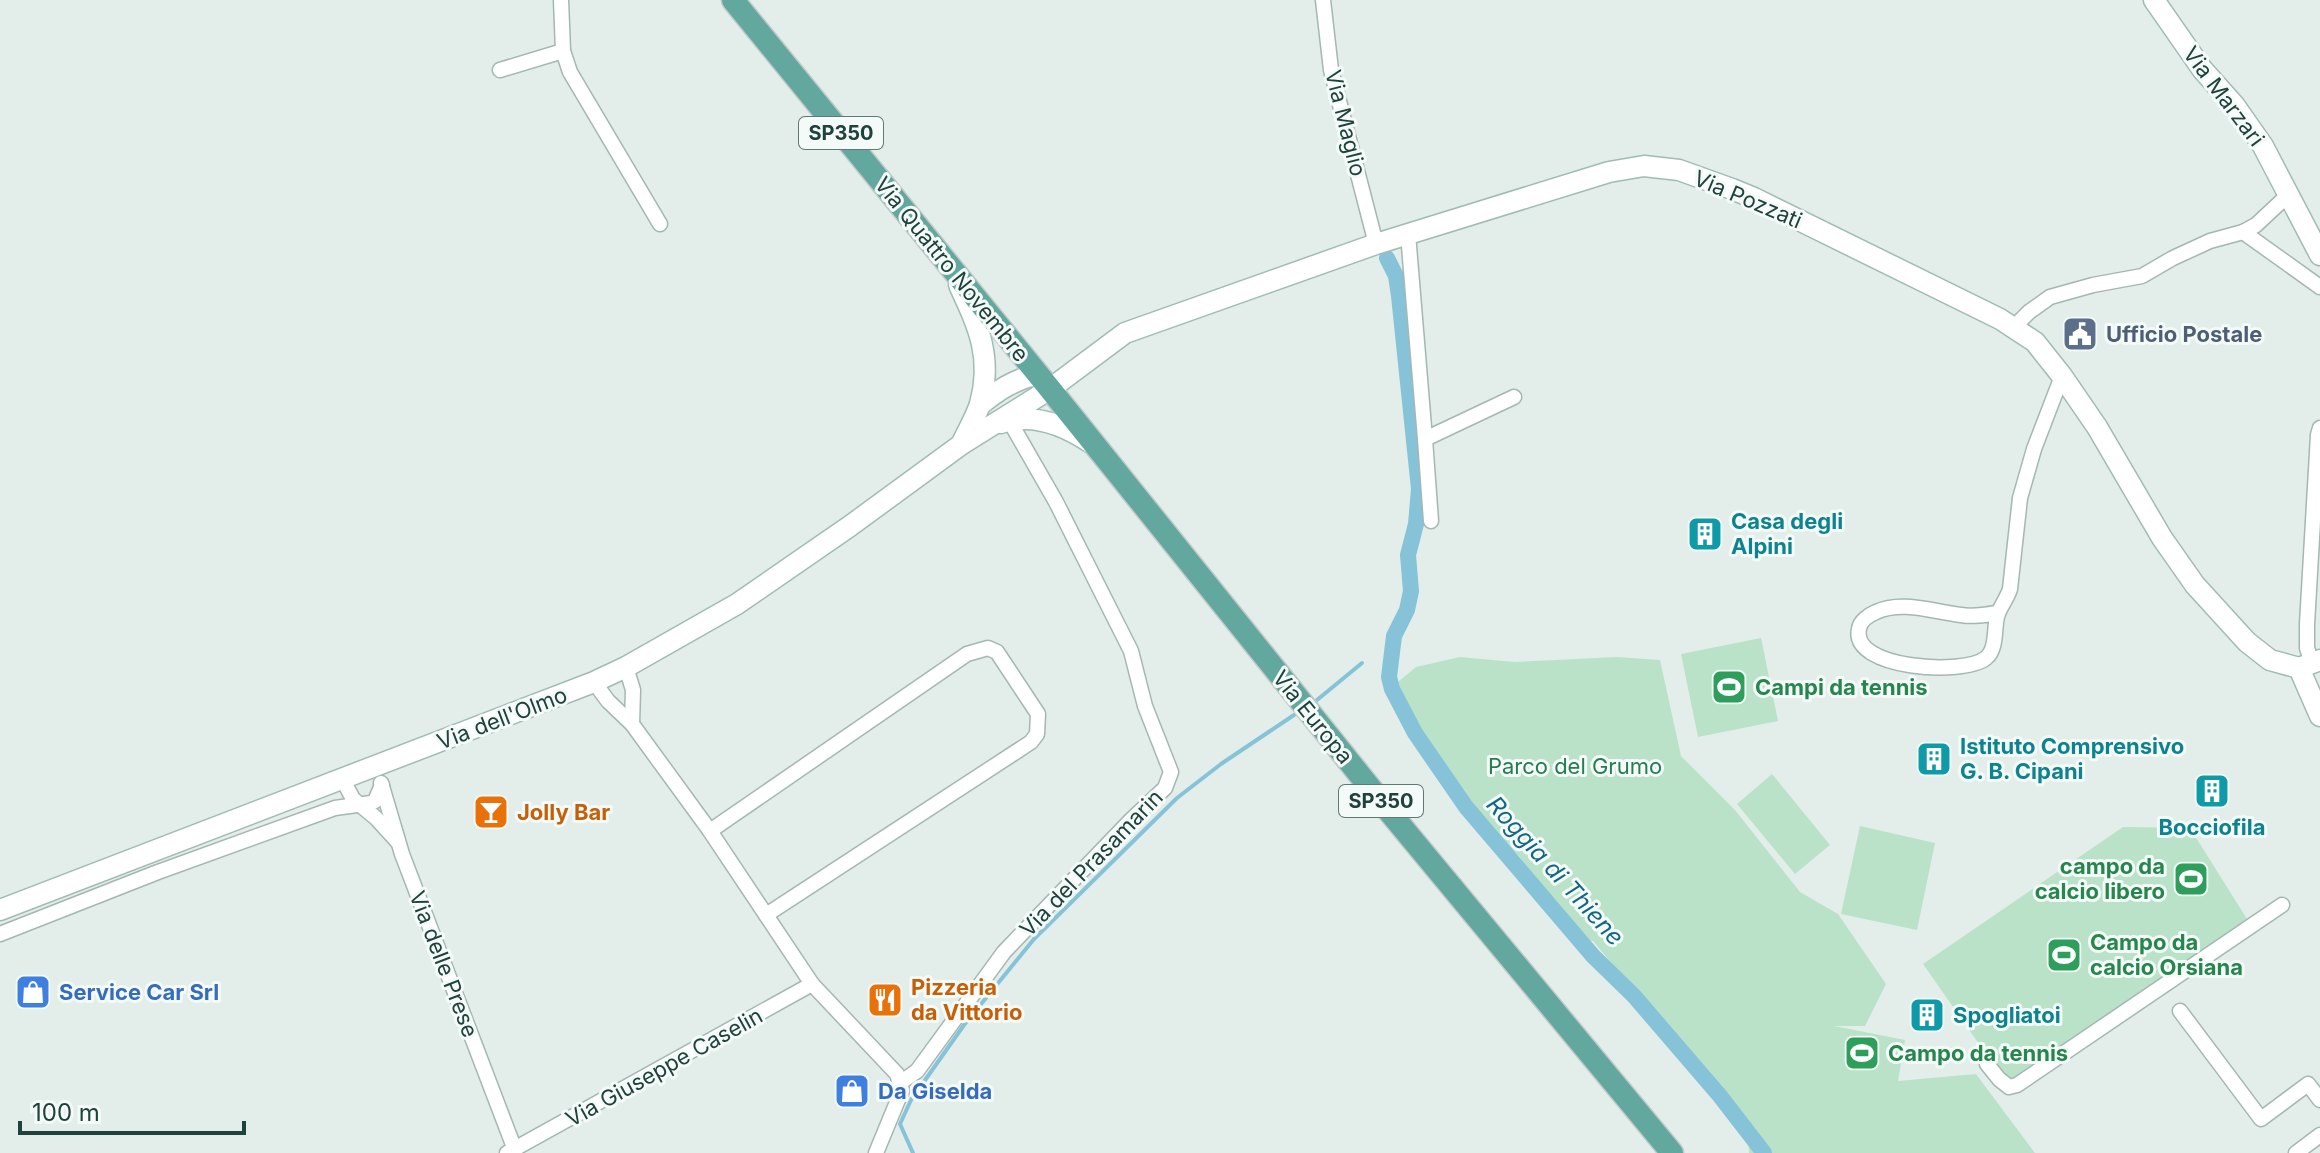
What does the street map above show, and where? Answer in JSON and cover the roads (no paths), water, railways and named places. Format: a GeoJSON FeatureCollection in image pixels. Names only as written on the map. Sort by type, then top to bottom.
{"type":"FeatureCollection","features":[{"type":"Feature","properties":{"kind":"main road","name":"Via Quattro Novembre"},"geometry":{"type":"LineString","coordinates":[[733,0],[1044,381]]}},
{"type":"Feature","properties":{"kind":"main road","name":"Via Europa"},"geometry":{"type":"LineString","coordinates":[[1044,381],[1392,815],[1672,1153]]}},
{"type":"Feature","properties":{"kind":"street"},"geometry":{"type":"LineString","coordinates":[[561,0],[563,51],[570,72],[660,224]]}},
{"type":"Feature","properties":{"kind":"street","name":"Via Maglio"},"geometry":{"type":"LineString","coordinates":[[1323,0],[1331,70],[1376,244]]}},
{"type":"Feature","properties":{"kind":"street","name":"Via Marzari"},"geometry":{"type":"LineString","coordinates":[[2154,0],[2202,69],[2235,106],[2263,146],[2320,255]]}},
{"type":"Feature","properties":{"kind":"street"},"geometry":{"type":"LineString","coordinates":[[500,70],[563,51]]}},
{"type":"Feature","properties":{"kind":"street","name":"Via Pozzati"},"geometry":{"type":"LineString","coordinates":[[1044,381],[1125,333],[1376,244],[1609,172],[1644,166],[1679,170],[1754,198],[2014,327],[2035,342],[2097,427],[2162,538],[2195,585],[2247,642],[2270,660],[2310,664]]}},
{"type":"Feature","properties":{"kind":"street"},"geometry":{"type":"LineString","coordinates":[[2014,327],[2050,297],[2142,276],[2210,241],[2243,232],[2256,225],[2288,195]]}},
{"type":"Feature","properties":{"kind":"street"},"geometry":{"type":"LineString","coordinates":[[2243,232],[2320,287]]}},
{"type":"Feature","properties":{"kind":"street"},"geometry":{"type":"LineString","coordinates":[[1408,234],[1431,521]]}},
{"type":"Feature","properties":{"kind":"street","name":"Via dell'Olmo"},"geometry":{"type":"LineString","coordinates":[[950,267],[977,325],[987,369],[980,405],[962,444]]}},
{"type":"Feature","properties":{"kind":"street"},"geometry":{"type":"LineString","coordinates":[[1997,613],[1968,616],[1936,610],[1888,608],[1863,620],[1859,637],[1867,651],[1888,660],[1932,667],[1967,666],[1986,658],[1993,648],[1997,613],[2010,589],[2020,498],[2034,449],[2062,376]]}},
{"type":"Feature","properties":{"kind":"street","name":"Via dell'Olmo"},"geometry":{"type":"LineString","coordinates":[[980,405],[1019,378],[1044,381]]}},
{"type":"Feature","properties":{"kind":"street","name":"Via dell'Olmo"},"geometry":{"type":"LineString","coordinates":[[0,910],[343,780],[379,776],[626,667],[737,604],[989,427],[1044,381]]}},
{"type":"Feature","properties":{"kind":"street"},"geometry":{"type":"LineString","coordinates":[[1425,439],[1514,397]]}},
{"type":"Feature","properties":{"kind":"street","name":"Via dell'Olmo"},"geometry":{"type":"LineString","coordinates":[[989,427],[1009,420],[1051,422],[1062,425],[1094,445]]}},
{"type":"Feature","properties":{"kind":"street","name":"Via del Prasamarin"},"geometry":{"type":"LineString","coordinates":[[900,1083],[917,1071],[1004,952],[1165,788],[1170,779],[1169,761],[1154,734],[1131,651],[1056,502],[1009,420]]}},
{"type":"Feature","properties":{"kind":"street"},"geometry":{"type":"LineString","coordinates":[[2320,428],[2307,624],[2307,648],[2320,716]]}},
{"type":"Feature","properties":{"kind":"street"},"geometry":{"type":"LineString","coordinates":[[710,831],[967,654],[988,648],[997,652],[1038,714],[1037,734],[1031,742],[766,915]]}},
{"type":"Feature","properties":{"kind":"street"},"geometry":{"type":"LineString","coordinates":[[626,667],[633,690],[632,724]]}},
{"type":"Feature","properties":{"kind":"street"},"geometry":{"type":"LineString","coordinates":[[594,682],[632,724],[710,831],[812,984],[891,1068],[900,1083],[902,1090],[898,1102],[876,1153]]}},
{"type":"Feature","properties":{"kind":"street"},"geometry":{"type":"LineString","coordinates":[[0,934],[320,813],[375,801],[379,776]]}},
{"type":"Feature","properties":{"kind":"street","name":"Via delle Prese"},"geometry":{"type":"LineString","coordinates":[[379,776],[393,815],[397,841],[511,1151]]}},
{"type":"Feature","properties":{"kind":"street"},"geometry":{"type":"LineString","coordinates":[[343,780],[358,805],[376,818],[397,841]]}},
{"type":"Feature","properties":{"kind":"street"},"geometry":{"type":"LineString","coordinates":[[1987,1064],[2009,1087],[2017,1085],[2282,905]]}},
{"type":"Feature","properties":{"kind":"street","name":"Via Giuseppe Caselin"},"geometry":{"type":"LineString","coordinates":[[511,1151],[812,984]]}},
{"type":"Feature","properties":{"kind":"street"},"geometry":{"type":"LineString","coordinates":[[2180,1011],[2261,1119],[2314,1079],[2320,1100]]}},
{"type":"Feature","properties":{"kind":"street"},"geometry":{"type":"LineString","coordinates":[[2296,1153],[2320,1135]]}},
{"type":"Feature","properties":{"kind":"waterway","name":"Roggia di Thiene"},"geometry":{"type":"LineString","coordinates":[[1387,258],[1396,276],[1399,296],[1419,489],[1416,524],[1408,555],[1411,591],[1407,610],[1394,636],[1389,677],[1392,689],[1415,733],[1466,807],[1593,956],[1634,996],[1720,1096],[1764,1153]]}},
{"type":"Feature","properties":{"kind":"waterway"},"geometry":{"type":"LineString","coordinates":[[1317,700],[1362,663]]}},
{"type":"Feature","properties":{"kind":"waterway"},"geometry":{"type":"LineString","coordinates":[[913,1153],[900,1124],[911,1100],[964,1025],[1034,939],[1177,798],[1294,715]]}},
{"type":"Feature","properties":{"kind":"place","name":"Ufficio Postale"},"geometry":{"type":"Point","coordinates":[2080,334]}},
{"type":"Feature","properties":{"kind":"place","name":"Casa degli Alpini"},"geometry":{"type":"Point","coordinates":[1705,534]}},
{"type":"Feature","properties":{"kind":"place","name":"Campi da tennis"},"geometry":{"type":"Point","coordinates":[1729,687]}},
{"type":"Feature","properties":{"kind":"place","name":"Istituto Comprensivo G. B. Cipani"},"geometry":{"type":"Point","coordinates":[1934,759]}},
{"type":"Feature","properties":{"kind":"place","name":"Bocciofila"},"geometry":{"type":"Point","coordinates":[2212,791]}},
{"type":"Feature","properties":{"kind":"place","name":"Jolly Bar"},"geometry":{"type":"Point","coordinates":[491,812]}},
{"type":"Feature","properties":{"kind":"place","name":"campo da calcio libero"},"geometry":{"type":"Point","coordinates":[2191,879]}},
{"type":"Feature","properties":{"kind":"place","name":"Campo da calcio Orsiana"},"geometry":{"type":"Point","coordinates":[2064,955]}},
{"type":"Feature","properties":{"kind":"place","name":"Service Car Srl"},"geometry":{"type":"Point","coordinates":[33,992]}},
{"type":"Feature","properties":{"kind":"place","name":"Pizzeria da Vittorio"},"geometry":{"type":"Point","coordinates":[885,1000]}},
{"type":"Feature","properties":{"kind":"place","name":"Spogliatoi"},"geometry":{"type":"Point","coordinates":[1927,1015]}},
{"type":"Feature","properties":{"kind":"place","name":"Campo da tennis"},"geometry":{"type":"Point","coordinates":[1862,1053]}},
{"type":"Feature","properties":{"kind":"place","name":"Da Giselda"},"geometry":{"type":"Point","coordinates":[852,1091]}},
{"type":"Feature","properties":{"kind":"park label","name":"Parco del Grumo"},"geometry":{"type":"Point","coordinates":[1575,766]}}]}
